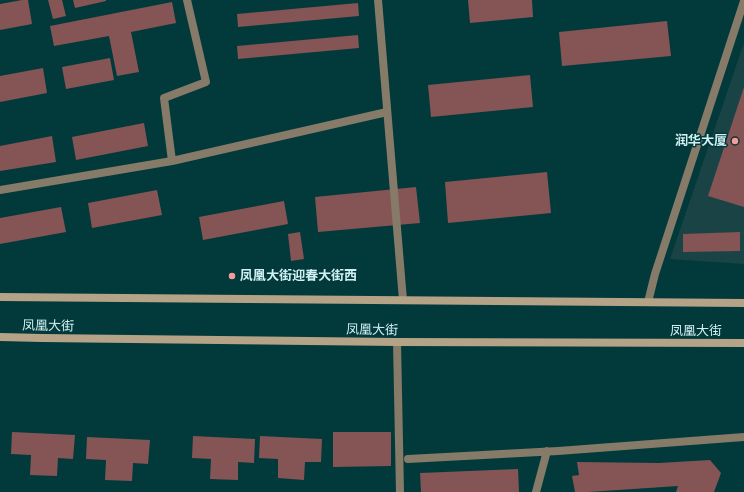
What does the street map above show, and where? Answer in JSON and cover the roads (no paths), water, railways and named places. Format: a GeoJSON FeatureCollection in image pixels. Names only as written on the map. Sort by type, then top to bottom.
{"type":"FeatureCollection","features":[{"type":"Feature","properties":{"kind":"main road"},"geometry":{"type":"LineString","coordinates":[[0,297],[744,303]]}},
{"type":"Feature","properties":{"kind":"main road","name":"凤凰大街"},"geometry":{"type":"LineString","coordinates":[[0,337],[397,342],[744,343]]}},
{"type":"Feature","properties":{"kind":"street"},"geometry":{"type":"LineString","coordinates":[[172,161],[164,98],[206,82],[187,0]]}},
{"type":"Feature","properties":{"kind":"street"},"geometry":{"type":"LineString","coordinates":[[378,0],[403,300]]}},
{"type":"Feature","properties":{"kind":"street"},"geometry":{"type":"LineString","coordinates":[[648,302],[655,274],[744,1]]}},
{"type":"Feature","properties":{"kind":"street"},"geometry":{"type":"LineString","coordinates":[[0,190],[172,161],[387,112]]}},
{"type":"Feature","properties":{"kind":"street"},"geometry":{"type":"LineString","coordinates":[[397,342],[400,492]]}},
{"type":"Feature","properties":{"kind":"street"},"geometry":{"type":"LineString","coordinates":[[408,459],[744,437]]}},
{"type":"Feature","properties":{"kind":"street"},"geometry":{"type":"LineString","coordinates":[[536,492],[547,451]]}},
{"type":"Feature","properties":{"kind":"place","name":"润华大厦"},"geometry":{"type":"Point","coordinates":[735,141]}},
{"type":"Feature","properties":{"kind":"place","name":"凤凰大街迎春大街西"},"geometry":{"type":"Point","coordinates":[232,276]}}]}
